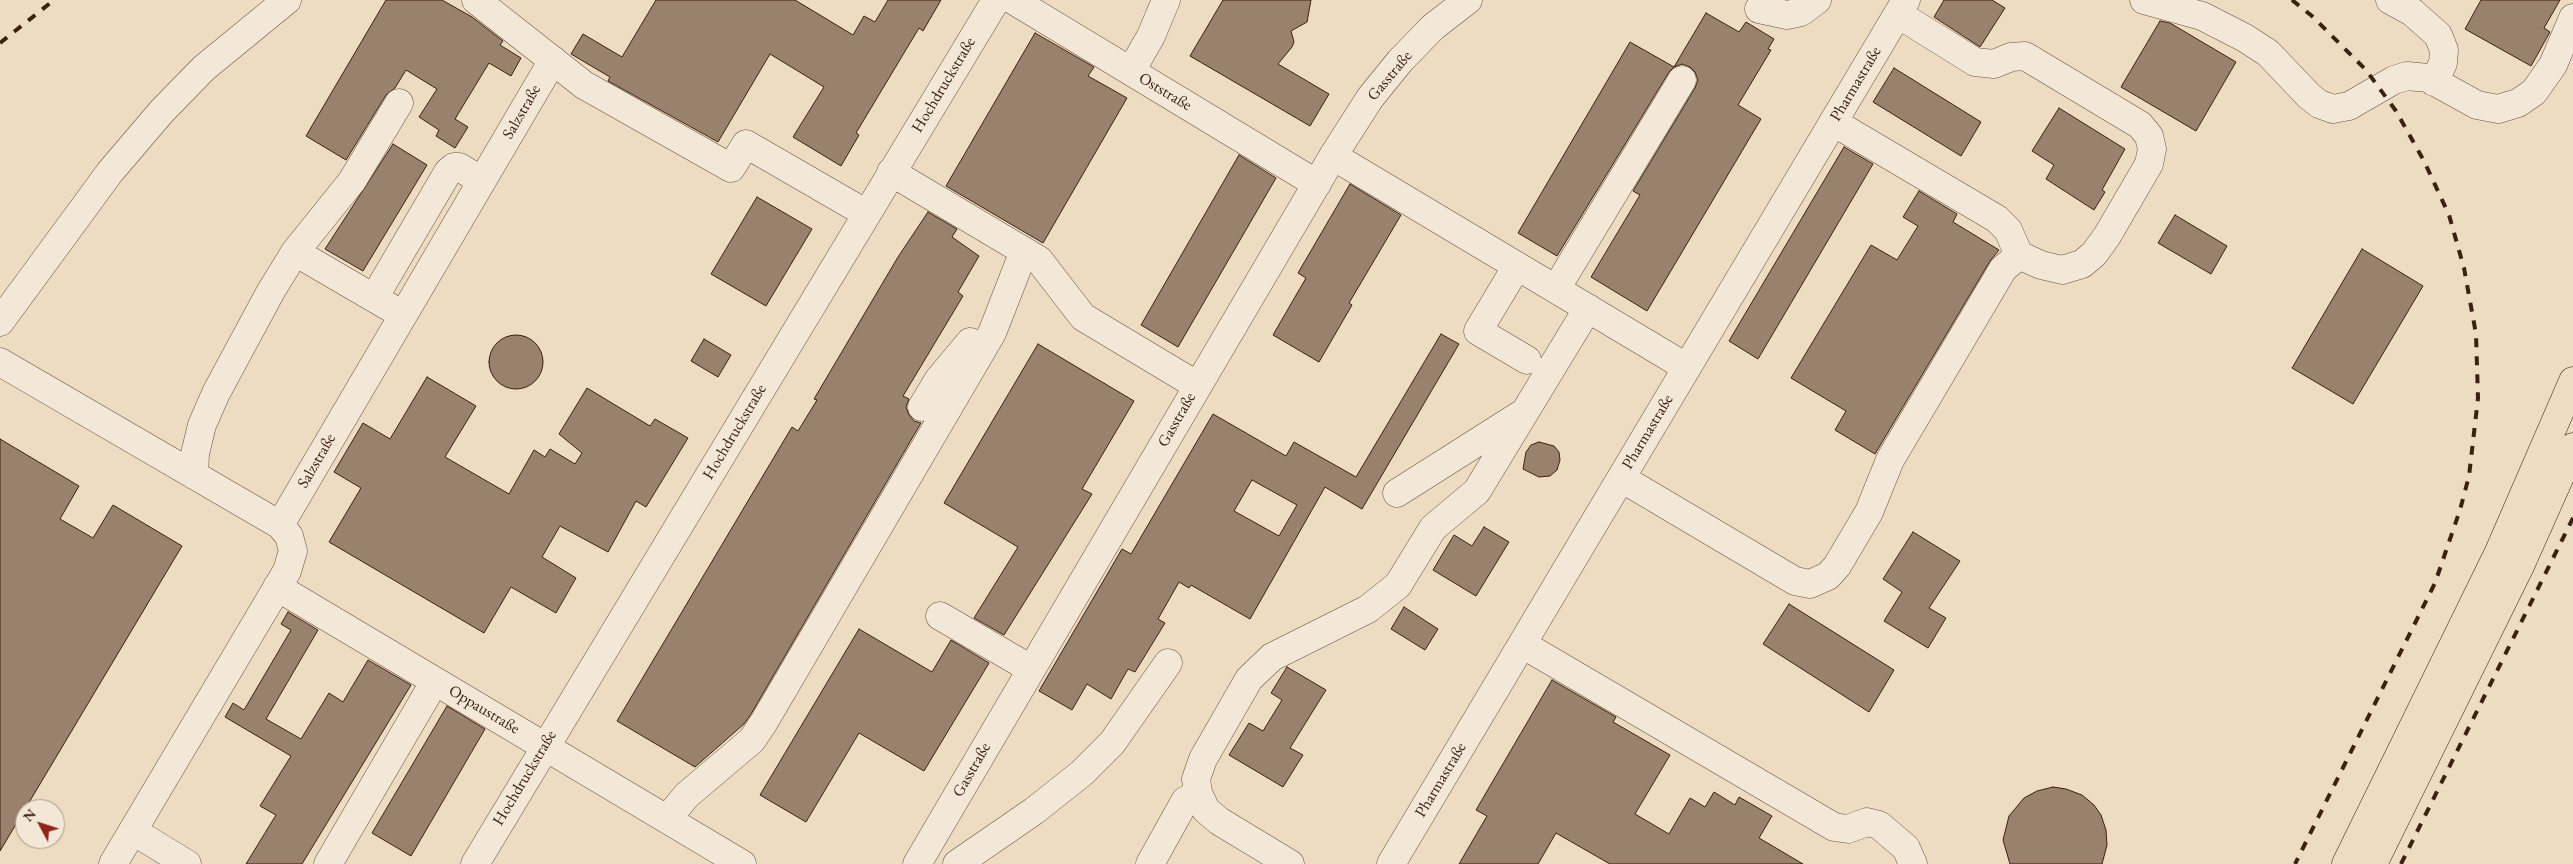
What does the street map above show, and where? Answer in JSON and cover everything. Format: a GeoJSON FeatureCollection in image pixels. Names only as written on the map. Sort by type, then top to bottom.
{"type":"FeatureCollection","features":[{"type":"Feature","properties":{"kind":"main road"},"geometry":{"type":"LineString","coordinates":[[2346,864],[2498,554],[2573,381]]}},
{"type":"Feature","properties":{"kind":"main road"},"geometry":{"type":"LineString","coordinates":[[2373,864],[2507,592],[2573,447]]}},
{"type":"Feature","properties":{"kind":"street"},"geometry":{"type":"LineString","coordinates":[[0,322],[110,172],[162,111],[204,68],[287,0]]}},
{"type":"Feature","properties":{"kind":"street"},"geometry":{"type":"LineString","coordinates":[[476,0],[584,85],[731,168],[746,144],[867,214]]}},
{"type":"Feature","properties":{"kind":"street","name":"Hochdruckstraße"},"geometry":{"type":"LineString","coordinates":[[475,864],[544,746],[996,0]]}},
{"type":"Feature","properties":{"kind":"street","name":"Oststraße"},"geometry":{"type":"LineString","coordinates":[[1013,0],[1317,184]]}},
{"type":"Feature","properties":{"kind":"street"},"geometry":{"type":"LineString","coordinates":[[1130,71],[1151,36],[1166,0]]}},
{"type":"Feature","properties":{"kind":"street","name":"Gasstraße"},"geometry":{"type":"LineString","coordinates":[[917,864],[1333,156],[1370,98],[1400,61],[1433,28],[1468,0]]}},
{"type":"Feature","properties":{"kind":"street"},"geometry":{"type":"LineString","coordinates":[[1759,9],[1787,15],[1800,12],[1816,0]]}},
{"type":"Feature","properties":{"kind":"street"},"geometry":{"type":"LineString","coordinates":[[2144,0],[2202,16],[2245,38],[2268,53],[2309,96],[2319,104],[2333,109],[2349,106],[2400,78],[2428,78],[2477,105],[2498,109],[2518,104],[2534,92],[2553,66],[2573,18]]}},
{"type":"Feature","properties":{"kind":"street"},"geometry":{"type":"LineString","coordinates":[[2390,0],[2412,12],[2438,35],[2444,50],[2443,63],[2434,82]]}},
{"type":"Feature","properties":{"kind":"street"},"geometry":{"type":"LineString","coordinates":[[1833,122],[1997,219],[2008,230],[2018,254],[2041,265],[2062,270],[2082,264],[2094,254],[2149,164],[2152,149],[2149,136],[2140,125],[2025,56],[2011,57],[1994,64],[1976,62],[1902,7]]}},
{"type":"Feature","properties":{"kind":"street","name":"Pharmastraße"},"geometry":{"type":"LineString","coordinates":[[1391,864],[1902,7]]}},
{"type":"Feature","properties":{"kind":"street","name":"Salzstraße"},"geometry":{"type":"LineString","coordinates":[[280,525],[553,60]]}},
{"type":"Feature","properties":{"kind":"street"},"geometry":{"type":"LineString","coordinates":[[1556,289],[1682,80]]}},
{"type":"Feature","properties":{"kind":"street"},"geometry":{"type":"LineString","coordinates":[[194,475],[195,454],[202,425],[234,357],[295,252],[352,181],[399,103]]}},
{"type":"Feature","properties":{"kind":"street"},"geometry":{"type":"LineString","coordinates":[[1333,156],[1686,368]]}},
{"type":"Feature","properties":{"kind":"street"},"geometry":{"type":"LineString","coordinates":[[374,298],[448,172],[454,167],[459,167],[482,181]]}},
{"type":"Feature","properties":{"kind":"street"},"geometry":{"type":"LineString","coordinates":[[891,172],[1039,260],[1083,317],[1198,386]]}},
{"type":"Feature","properties":{"kind":"street"},"geometry":{"type":"LineString","coordinates":[[667,819],[687,795],[752,740],[764,722],[992,334],[1024,251]]}},
{"type":"Feature","properties":{"kind":"street"},"geometry":{"type":"LineString","coordinates":[[295,252],[403,316]]}},
{"type":"Feature","properties":{"kind":"street"},"geometry":{"type":"LineString","coordinates":[[1621,478],[1795,581],[1810,584],[1828,576],[1837,566],[1869,512],[1890,460],[2004,269],[2018,254]]}},
{"type":"Feature","properties":{"kind":"street"},"geometry":{"type":"LineString","coordinates":[[1517,266],[1478,331],[1527,360]]}},
{"type":"Feature","properties":{"kind":"street"},"geometry":{"type":"LineString","coordinates":[[922,407],[939,379],[966,349],[991,308],[1011,288]]}},
{"type":"Feature","properties":{"kind":"street"},"geometry":{"type":"LineString","coordinates":[[1290,864],[1219,821],[1206,810],[1198,793],[1196,779],[1203,759],[1249,679],[1272,657],[1368,609],[1398,585],[1433,528],[1477,491],[1588,308]]}},
{"type":"Feature","properties":{"kind":"street"},"geometry":{"type":"LineString","coordinates":[[0,362],[280,525],[289,536],[293,551],[287,571],[113,864]]}},
{"type":"Feature","properties":{"kind":"street"},"geometry":{"type":"LineString","coordinates":[[1397,493],[1525,412]]}},
{"type":"Feature","properties":{"kind":"street","name":"Oppaustraße"},"geometry":{"type":"LineString","coordinates":[[277,588],[742,864]]}},
{"type":"Feature","properties":{"kind":"street"},"geometry":{"type":"LineString","coordinates":[[940,616],[1031,669]]}},
{"type":"Feature","properties":{"kind":"street"},"geometry":{"type":"LineString","coordinates":[[1522,644],[1834,827],[1848,829],[1867,822],[1879,826],[1906,848],[1912,864]]}},
{"type":"Feature","properties":{"kind":"street"},"geometry":{"type":"LineString","coordinates":[[957,864],[1034,811],[1082,773],[1112,743],[1168,663]]}},
{"type":"Feature","properties":{"kind":"street"},"geometry":{"type":"LineString","coordinates":[[328,864],[435,682]]}},
{"type":"Feature","properties":{"kind":"street"},"geometry":{"type":"LineString","coordinates":[[1150,864],[1184,802],[1198,793]]}},
{"type":"Feature","properties":{"kind":"street"},"geometry":{"type":"LineString","coordinates":[[133,831],[187,864]]}},
{"type":"Feature","properties":{"kind":"building"},"geometry":{"type":"Polygon","coordinates":[[[386,0],[442,0],[472,17],[503,41],[500,45],[521,58],[511,76],[489,63],[455,119],[468,127],[455,148],[436,136],[439,130],[419,117],[437,89],[406,70],[395,88],[386,95],[346,160],[306,136],[386,0]]]}},
{"type":"Feature","properties":{"kind":"building"},"geometry":{"type":"Polygon","coordinates":[[[656,0],[795,0],[853,35],[864,16],[875,22],[888,0],[941,0],[923,31],[919,28],[856,133],[859,135],[841,166],[793,137],[824,87],[770,54],[718,142],[608,81],[610,77],[571,54],[583,34],[622,57],[656,0]]]}},
{"type":"Feature","properties":{"kind":"building"},"geometry":{"type":"Polygon","coordinates":[[[1223,0],[1311,0],[1307,22],[1291,31],[1294,42],[1278,64],[1329,94],[1310,126],[1190,56],[1223,0]]]}},
{"type":"Feature","properties":{"kind":"building"},"geometry":{"type":"Polygon","coordinates":[[[1944,0],[1992,0],[2005,8],[1980,47],[1934,17],[1944,0]]]}},
{"type":"Feature","properties":{"kind":"building"},"geometry":{"type":"Polygon","coordinates":[[[2481,0],[2560,0],[2544,28],[2550,32],[2531,66],[2465,29],[2481,0]]]}},
{"type":"Feature","properties":{"kind":"building"},"geometry":{"type":"Polygon","coordinates":[[[1706,13],[1739,32],[1746,22],[1774,39],[1768,49],[1771,50],[1738,105],[1761,119],[1647,311],[1591,277],[1640,195],[1633,191],[1695,88],[1698,80],[1695,72],[1690,67],[1682,64],[1674,67],[1706,13]]]}},
{"type":"Feature","properties":{"kind":"building"},"geometry":{"type":"Polygon","coordinates":[[[2160,21],[2170,23],[2236,62],[2196,131],[2121,87],[2160,21]]]}},
{"type":"Feature","properties":{"kind":"building"},"geometry":{"type":"Polygon","coordinates":[[[1035,33],[1094,67],[1088,76],[1127,98],[1043,243],[946,186],[1035,33]]]}},
{"type":"Feature","properties":{"kind":"building"},"geometry":{"type":"Polygon","coordinates":[[[1630,42],[1674,67],[1669,72],[1557,256],[1518,233],[1630,42]]]}},
{"type":"Feature","properties":{"kind":"building"},"geometry":{"type":"Polygon","coordinates":[[[1894,68],[1981,122],[1961,156],[1873,102],[1894,68]]]}},
{"type":"Feature","properties":{"kind":"building"},"geometry":{"type":"Polygon","coordinates":[[[2059,108],[2125,149],[2102,190],[2105,192],[2094,210],[2046,179],[2054,165],[2032,151],[2059,108]]]}},
{"type":"Feature","properties":{"kind":"building"},"geometry":{"type":"Polygon","coordinates":[[[393,144],[427,165],[363,271],[325,249],[393,144]]]}},
{"type":"Feature","properties":{"kind":"building"},"geometry":{"type":"Polygon","coordinates":[[[1844,147],[1873,164],[1758,359],[1729,341],[1844,147]]]}},
{"type":"Feature","properties":{"kind":"building"},"geometry":{"type":"Polygon","coordinates":[[[1239,155],[1276,178],[1178,347],[1141,325],[1239,155]]]}},
{"type":"Feature","properties":{"kind":"building"},"geometry":{"type":"Polygon","coordinates":[[[1350,184],[1401,215],[1349,303],[1352,305],[1319,362],[1273,335],[1306,278],[1298,273],[1350,184]]]}},
{"type":"Feature","properties":{"kind":"building"},"geometry":{"type":"Polygon","coordinates":[[[1919,191],[1957,214],[1953,222],[1999,250],[1990,261],[1875,454],[1835,430],[1846,411],[1791,378],[1871,245],[1897,260],[1918,226],[1903,217],[1919,191]]]}},
{"type":"Feature","properties":{"kind":"building"},"geometry":{"type":"Polygon","coordinates":[[[757,197],[812,229],[766,306],[711,274],[757,197]]]}},
{"type":"Feature","properties":{"kind":"building"},"geometry":{"type":"Polygon","coordinates":[[[928,212],[957,229],[952,237],[979,256],[958,292],[963,296],[903,396],[909,399],[906,407],[909,415],[914,421],[921,423],[751,714],[744,724],[695,767],[617,721],[792,427],[798,431],[817,400],[814,399],[898,257],[928,212]]]}},
{"type":"Feature","properties":{"kind":"building"},"geometry":{"type":"Polygon","coordinates":[[[2175,215],[2227,246],[2211,274],[2158,243],[2175,215]]]}},
{"type":"Feature","properties":{"kind":"building"},"geometry":{"type":"Polygon","coordinates":[[[2362,249],[2423,286],[2353,404],[2292,368],[2362,249]]]}},
{"type":"Feature","properties":{"kind":"building"},"geometry":{"type":"Polygon","coordinates":[[[1441,334],[1459,344],[1362,509],[1325,487],[1250,619],[1191,585],[1189,588],[1179,582],[1158,619],[1165,623],[1135,672],[1128,669],[1111,699],[1087,684],[1072,710],[1039,691],[1122,549],[1131,554],[1213,414],[1286,456],[1294,442],[1356,477],[1441,334]],[[1252,480],[1234,511],[1279,536],[1297,505],[1252,480]]]}},
{"type":"Feature","properties":{"kind":"building"},"geometry":{"type":"Polygon","coordinates":[[[511,335],[521,335],[531,339],[539,347],[543,362],[539,377],[531,385],[521,389],[511,389],[501,385],[493,377],[489,367],[489,357],[493,347],[501,339],[511,335]]]}},
{"type":"Feature","properties":{"kind":"building"},"geometry":{"type":"Polygon","coordinates":[[[704,339],[731,355],[718,377],[691,361],[704,339]]]}},
{"type":"Feature","properties":{"kind":"building"},"geometry":{"type":"Polygon","coordinates":[[[1038,344],[1134,401],[1082,489],[1092,494],[1004,635],[974,618],[1018,547],[944,503],[1038,344]]]}},
{"type":"Feature","properties":{"kind":"building"},"geometry":{"type":"Polygon","coordinates":[[[427,377],[476,406],[445,457],[509,494],[534,450],[545,457],[550,449],[575,464],[582,453],[559,434],[587,388],[650,426],[655,419],[688,438],[646,507],[636,501],[608,552],[560,526],[542,557],[576,578],[556,613],[511,587],[484,633],[329,542],[361,488],[334,472],[363,423],[390,439],[427,377]]]}},
{"type":"Feature","properties":{"kind":"building"},"geometry":{"type":"Polygon","coordinates":[[[0,439],[79,486],[60,519],[93,538],[113,505],[182,546],[31,799],[15,799],[15,826],[0,851],[0,439]]]}},
{"type":"Feature","properties":{"kind":"building"},"geometry":{"type":"Polygon","coordinates":[[[1539,442],[1554,446],[1559,452],[1560,460],[1557,470],[1550,476],[1539,477],[1523,469],[1526,452],[1531,445],[1539,442]]]}},
{"type":"Feature","properties":{"kind":"building"},"geometry":{"type":"Polygon","coordinates":[[[1484,527],[1509,542],[1476,596],[1433,570],[1454,535],[1472,546],[1484,527]]]}},
{"type":"Feature","properties":{"kind":"building"},"geometry":{"type":"Polygon","coordinates":[[[1913,532],[1960,561],[1929,608],[1946,618],[1928,648],[1884,621],[1902,592],[1883,579],[1913,532]]]}},
{"type":"Feature","properties":{"kind":"building"},"geometry":{"type":"Polygon","coordinates":[[[1789,604],[1894,670],[1869,712],[1763,644],[1789,604]]]}},
{"type":"Feature","properties":{"kind":"building"},"geometry":{"type":"Polygon","coordinates":[[[1404,607],[1438,629],[1425,650],[1391,629],[1404,607]]]}},
{"type":"Feature","properties":{"kind":"building"},"geometry":{"type":"Polygon","coordinates":[[[288,612],[318,630],[266,719],[301,739],[329,693],[343,702],[368,660],[411,685],[302,864],[246,864],[276,815],[260,806],[291,756],[225,717],[233,703],[244,710],[291,630],[281,624],[288,612]]]}},
{"type":"Feature","properties":{"kind":"building"},"geometry":{"type":"Polygon","coordinates":[[[859,629],[932,672],[951,640],[989,663],[924,771],[859,733],[806,822],[760,795],[859,629]]]}},
{"type":"Feature","properties":{"kind":"building"},"geometry":{"type":"Polygon","coordinates":[[[1287,667],[1326,690],[1290,748],[1303,755],[1283,787],[1229,755],[1249,723],[1263,731],[1282,700],[1271,693],[1287,667]]]}},
{"type":"Feature","properties":{"kind":"building"},"geometry":{"type":"Polygon","coordinates":[[[1552,680],[1616,717],[1613,722],[1670,755],[1635,814],[1669,834],[1690,798],[1705,807],[1714,792],[1735,805],[1739,797],[1772,816],[1759,838],[1803,864],[1610,864],[1556,833],[1538,864],[1459,864],[1487,816],[1476,810],[1552,680]]]}},
{"type":"Feature","properties":{"kind":"building"},"geometry":{"type":"Polygon","coordinates":[[[447,706],[485,729],[411,856],[372,833],[447,706]]]}},
{"type":"Feature","properties":{"kind":"building"},"geometry":{"type":"Polygon","coordinates":[[[2053,787],[2066,789],[2082,795],[2094,805],[2101,815],[2106,830],[2107,845],[2102,864],[2010,864],[2003,840],[2009,816],[2024,798],[2037,791],[2053,787]]]}},
{"type":"Feature","properties":{"kind":"railway"},"geometry":{"type":"LineString","coordinates":[[0,43],[54,0]]}},
{"type":"Feature","properties":{"kind":"railway"},"geometry":{"type":"LineString","coordinates":[[2292,0],[2312,16],[2366,70],[2396,111],[2424,161],[2449,215],[2464,268],[2476,334],[2478,398],[2469,476],[2460,510],[2435,583],[2295,864]]}},
{"type":"Feature","properties":{"kind":"railway"},"geometry":{"type":"LineString","coordinates":[[2401,864],[2573,518]]}}]}
